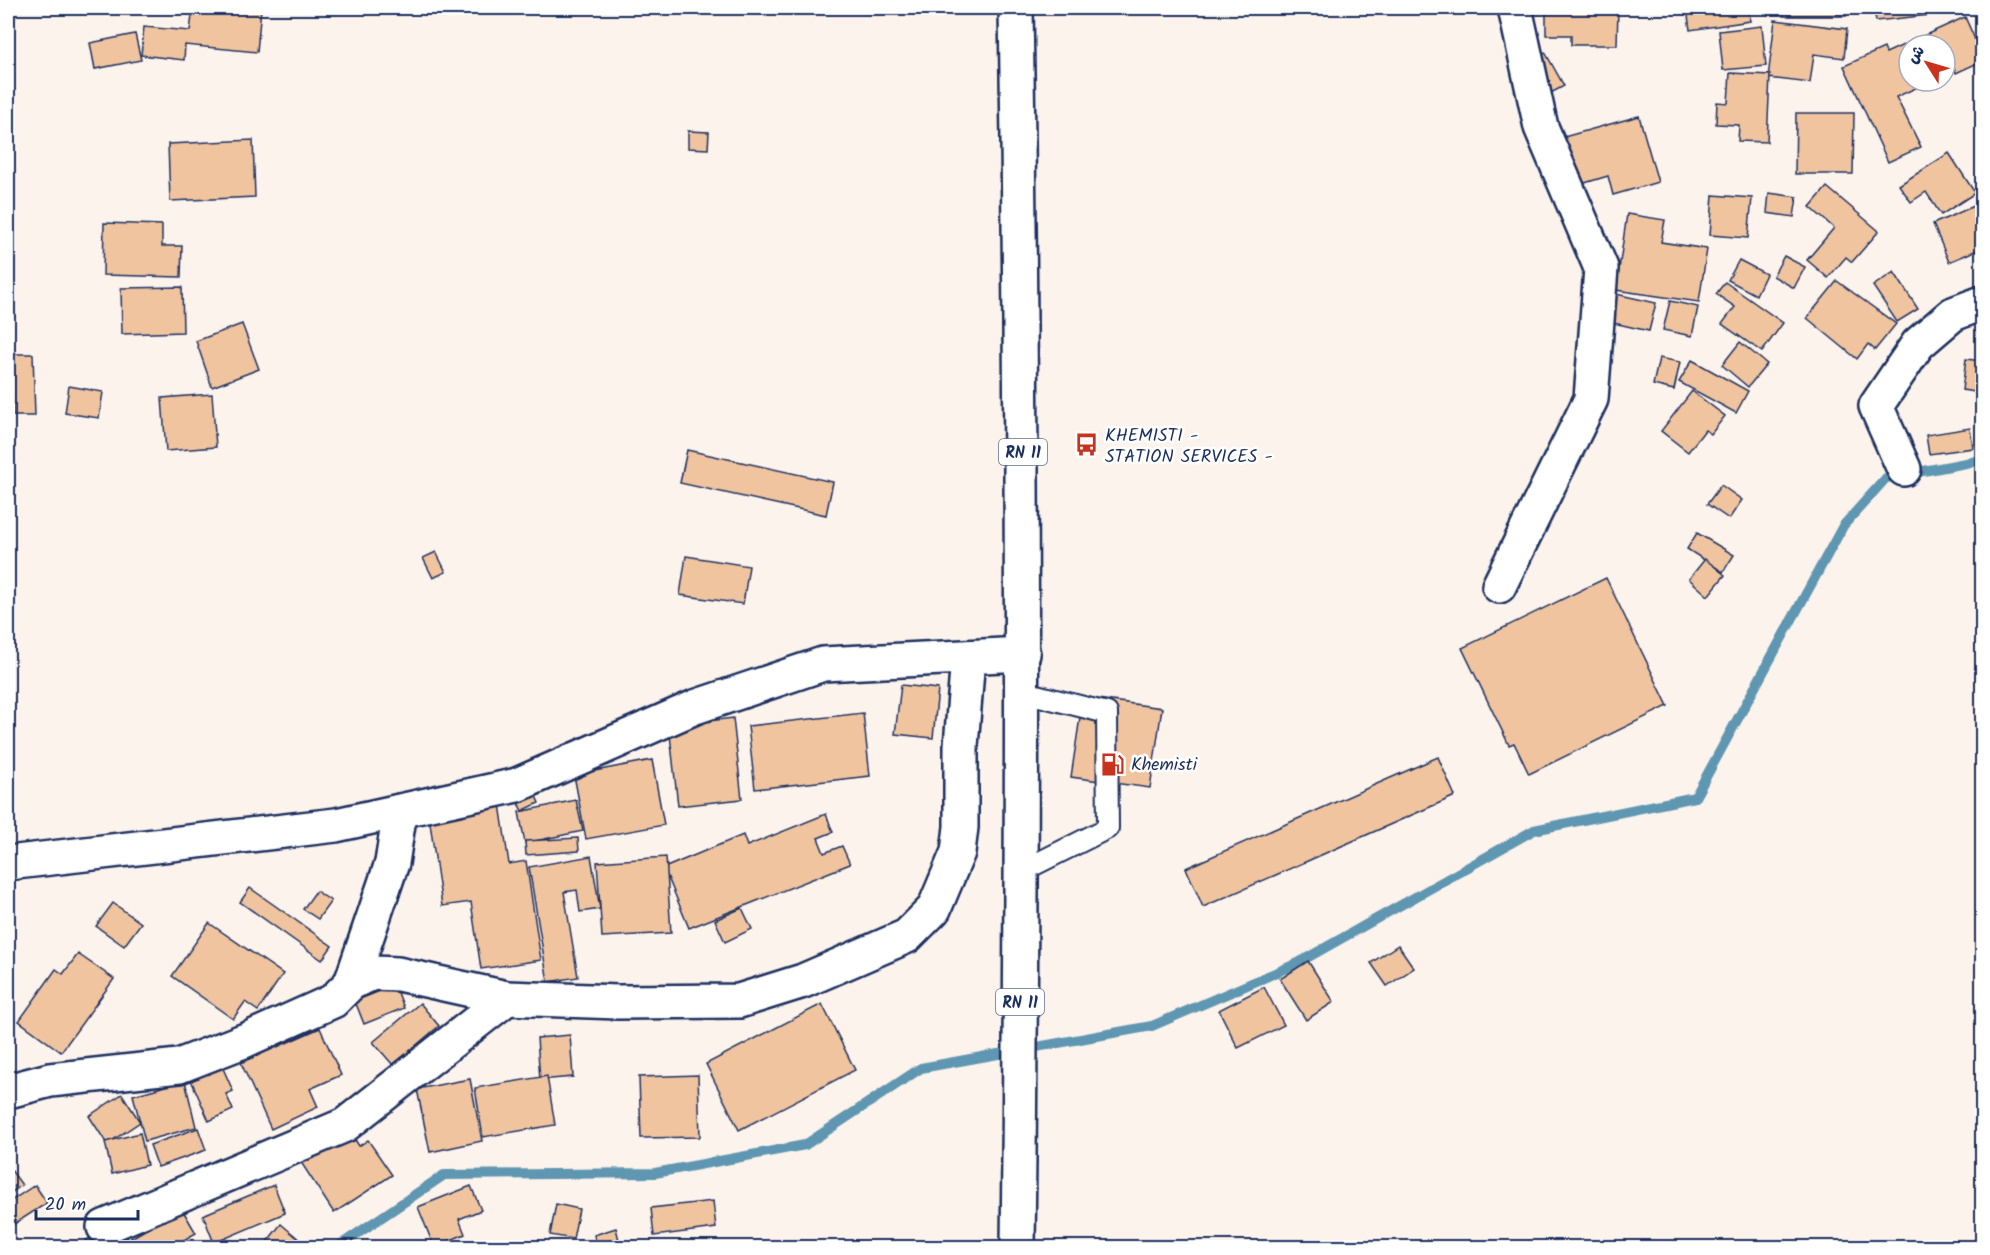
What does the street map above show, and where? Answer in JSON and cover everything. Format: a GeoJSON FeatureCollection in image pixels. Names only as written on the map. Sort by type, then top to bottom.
{"type":"FeatureCollection","features":[{"type":"Feature","properties":{"kind":"street","name":"RN 11"},"geometry":{"type":"LineString","coordinates":[[1016,8],[1022,347],[1024,692],[1018,1248]]}},
{"type":"Feature","properties":{"kind":"street"},"geometry":{"type":"LineString","coordinates":[[1499,586],[1591,399],[1601,268],[1541,127],[1515,8]]}},
{"type":"Feature","properties":{"kind":"street"},"geometry":{"type":"LineString","coordinates":[[1904,469],[1876,406],[1918,344],[1953,314],[1983,303]]}},
{"type":"Feature","properties":{"kind":"street"},"geometry":{"type":"LineString","coordinates":[[8,863],[336,825],[517,785],[695,707],[823,664],[1023,654]]}},
{"type":"Feature","properties":{"kind":"street"},"geometry":{"type":"LineString","coordinates":[[8,1091],[50,1080],[179,1066],[246,1040],[333,1001],[351,983],[373,973],[398,974],[507,998],[618,1002],[739,1001],[803,981],[907,936],[934,909],[957,852],[961,827],[961,746],[968,657]]}},
{"type":"Feature","properties":{"kind":"street"},"geometry":{"type":"LineString","coordinates":[[351,983],[392,863],[400,811]]}},
{"type":"Feature","properties":{"kind":"street"},"geometry":{"type":"LineString","coordinates":[[104,1227],[345,1125],[507,998]]}},
{"type":"Feature","properties":{"kind":"lane"},"geometry":{"type":"LineString","coordinates":[[1021,884],[1108,828],[1107,713],[1024,692]]}},
{"type":"Feature","properties":{"kind":"building"},"geometry":{"type":"Polygon","coordinates":[[[193,8],[261,8],[257,52],[185,45],[184,60],[141,55],[144,27],[190,31],[193,8]]]}},
{"type":"Feature","properties":{"kind":"building"},"geometry":{"type":"Polygon","coordinates":[[[1546,8],[1618,8],[1617,45],[1571,45],[1571,35],[1546,35],[1546,8]]]}},
{"type":"Feature","properties":{"kind":"building"},"geometry":{"type":"Polygon","coordinates":[[[1687,8],[1749,8],[1750,21],[1690,30],[1687,8]]]}},
{"type":"Feature","properties":{"kind":"building"},"geometry":{"type":"Polygon","coordinates":[[[1783,8],[1846,8],[1846,16],[1783,16],[1783,8]]]}},
{"type":"Feature","properties":{"kind":"building"},"geometry":{"type":"Polygon","coordinates":[[[1874,8],[1973,8],[1974,10],[1876,21],[1874,8]]]}},
{"type":"Feature","properties":{"kind":"building"},"geometry":{"type":"Polygon","coordinates":[[[1965,17],[1982,55],[1982,61],[1957,73],[1957,33],[1930,33],[1965,17]]]}},
{"type":"Feature","properties":{"kind":"building"},"geometry":{"type":"Polygon","coordinates":[[[1775,20],[1847,29],[1844,58],[1814,54],[1810,83],[1768,78],[1775,20]]]}},
{"type":"Feature","properties":{"kind":"building"},"geometry":{"type":"Polygon","coordinates":[[[1762,26],[1766,66],[1723,70],[1719,31],[1762,26]]]}},
{"type":"Feature","properties":{"kind":"building"},"geometry":{"type":"Polygon","coordinates":[[[135,34],[141,60],[95,69],[90,43],[135,34]]]}},
{"type":"Feature","properties":{"kind":"building"},"geometry":{"type":"Polygon","coordinates":[[[1884,48],[1886,53],[1897,48],[1897,93],[1905,93],[1896,97],[1921,147],[1888,162],[1844,66],[1884,48]]]}},
{"type":"Feature","properties":{"kind":"building"},"geometry":{"type":"Polygon","coordinates":[[[1545,52],[1564,86],[1536,101],[1518,68],[1545,52]]]}},
{"type":"Feature","properties":{"kind":"building"},"geometry":{"type":"Polygon","coordinates":[[[1730,73],[1770,75],[1767,142],[1738,141],[1739,125],[1716,124],[1717,102],[1728,103],[1730,73]]]}},
{"type":"Feature","properties":{"kind":"building"},"geometry":{"type":"Polygon","coordinates":[[[1796,113],[1854,113],[1853,174],[1795,174],[1796,113]]]}},
{"type":"Feature","properties":{"kind":"building"},"geometry":{"type":"Polygon","coordinates":[[[1639,116],[1658,182],[1613,195],[1608,176],[1578,185],[1564,137],[1639,116]]]}},
{"type":"Feature","properties":{"kind":"building"},"geometry":{"type":"Polygon","coordinates":[[[688,131],[709,132],[708,149],[688,148],[688,131]]]}},
{"type":"Feature","properties":{"kind":"building"},"geometry":{"type":"Polygon","coordinates":[[[253,140],[255,197],[170,201],[168,144],[253,140]]]}},
{"type":"Feature","properties":{"kind":"building"},"geometry":{"type":"Polygon","coordinates":[[[1949,153],[1975,193],[1941,215],[1926,192],[1911,202],[1899,185],[1949,153]]]}},
{"type":"Feature","properties":{"kind":"building"},"geometry":{"type":"Polygon","coordinates":[[[1827,187],[1879,231],[1852,262],[1846,257],[1828,278],[1807,260],[1834,228],[1810,207],[1827,187]]]}},
{"type":"Feature","properties":{"kind":"building"},"geometry":{"type":"Polygon","coordinates":[[[1769,193],[1797,197],[1794,217],[1767,213],[1769,193]]]}},
{"type":"Feature","properties":{"kind":"building"},"geometry":{"type":"Polygon","coordinates":[[[1713,195],[1752,198],[1748,238],[1710,235],[1713,195]]]}},
{"type":"Feature","properties":{"kind":"building"},"geometry":{"type":"Polygon","coordinates":[[[1974,206],[1982,226],[1982,248],[1949,262],[1933,224],[1974,206]]]}},
{"type":"Feature","properties":{"kind":"building"},"geometry":{"type":"Polygon","coordinates":[[[1627,214],[1665,220],[1661,242],[1707,249],[1699,302],[1616,290],[1627,214]]]}},
{"type":"Feature","properties":{"kind":"building"},"geometry":{"type":"Polygon","coordinates":[[[104,223],[162,225],[162,246],[182,246],[181,277],[103,275],[104,223]]]}},
{"type":"Feature","properties":{"kind":"building"},"geometry":{"type":"Polygon","coordinates":[[[1784,256],[1805,267],[1794,288],[1773,276],[1784,256]]]}},
{"type":"Feature","properties":{"kind":"building"},"geometry":{"type":"Polygon","coordinates":[[[1739,260],[1766,274],[1756,295],[1728,280],[1739,260]]]}},
{"type":"Feature","properties":{"kind":"building"},"geometry":{"type":"Polygon","coordinates":[[[1894,272],[1918,309],[1897,322],[1873,286],[1894,272]]]}},
{"type":"Feature","properties":{"kind":"building"},"geometry":{"type":"Polygon","coordinates":[[[1837,281],[1896,324],[1875,350],[1868,344],[1857,359],[1807,318],[1837,281]]]}},
{"type":"Feature","properties":{"kind":"building"},"geometry":{"type":"Polygon","coordinates":[[[1725,282],[1783,323],[1762,352],[1722,324],[1735,307],[1716,294],[1725,282]]]}},
{"type":"Feature","properties":{"kind":"building"},"geometry":{"type":"Polygon","coordinates":[[[182,287],[183,332],[122,334],[121,288],[182,287]]]}},
{"type":"Feature","properties":{"kind":"building"},"geometry":{"type":"Polygon","coordinates":[[[1616,294],[1656,303],[1649,331],[1609,322],[1616,294]]]}},
{"type":"Feature","properties":{"kind":"building"},"geometry":{"type":"Polygon","coordinates":[[[1670,301],[1698,307],[1692,336],[1663,330],[1670,301]]]}},
{"type":"Feature","properties":{"kind":"building"},"geometry":{"type":"Polygon","coordinates":[[[242,324],[259,369],[212,387],[196,341],[242,324]]]}},
{"type":"Feature","properties":{"kind":"building"},"geometry":{"type":"Polygon","coordinates":[[[1740,342],[1767,364],[1748,387],[1722,365],[1740,342]]]}},
{"type":"Feature","properties":{"kind":"building"},"geometry":{"type":"Polygon","coordinates":[[[12,354],[33,354],[35,416],[13,416],[12,354]]]}},
{"type":"Feature","properties":{"kind":"building"},"geometry":{"type":"Polygon","coordinates":[[[1659,358],[1680,362],[1674,390],[1653,385],[1659,358]]]}},
{"type":"Feature","properties":{"kind":"building"},"geometry":{"type":"Polygon","coordinates":[[[1966,359],[1982,361],[1982,393],[1962,390],[1966,359]]]}},
{"type":"Feature","properties":{"kind":"building"},"geometry":{"type":"Polygon","coordinates":[[[1692,360],[1748,391],[1736,413],[1679,382],[1692,360]]]}},
{"type":"Feature","properties":{"kind":"building"},"geometry":{"type":"Polygon","coordinates":[[[69,386],[103,392],[99,418],[65,413],[69,386]]]}},
{"type":"Feature","properties":{"kind":"building"},"geometry":{"type":"Polygon","coordinates":[[[1692,391],[1725,416],[1711,434],[1705,430],[1688,452],[1661,431],[1692,391]]]}},
{"type":"Feature","properties":{"kind":"building"},"geometry":{"type":"Polygon","coordinates":[[[212,394],[216,447],[166,451],[162,398],[212,394]]]}},
{"type":"Feature","properties":{"kind":"building"},"geometry":{"type":"Polygon","coordinates":[[[1970,428],[1973,448],[1929,454],[1926,435],[1970,428]]]}},
{"type":"Feature","properties":{"kind":"building"},"geometry":{"type":"Polygon","coordinates":[[[687,450],[833,482],[826,515],[680,483],[687,450]]]}},
{"type":"Feature","properties":{"kind":"building"},"geometry":{"type":"Polygon","coordinates":[[[1721,485],[1742,500],[1729,519],[1707,504],[1721,485]]]}},
{"type":"Feature","properties":{"kind":"building"},"geometry":{"type":"Polygon","coordinates":[[[1697,533],[1734,555],[1723,572],[1687,549],[1697,533]]]}},
{"type":"Feature","properties":{"kind":"building"},"geometry":{"type":"Polygon","coordinates":[[[436,552],[446,572],[433,578],[423,558],[436,552]]]}},
{"type":"Feature","properties":{"kind":"building"},"geometry":{"type":"Polygon","coordinates":[[[686,556],[749,566],[743,604],[680,595],[686,556]]]}},
{"type":"Feature","properties":{"kind":"building"},"geometry":{"type":"Polygon","coordinates":[[[1705,559],[1725,575],[1708,596],[1689,579],[1705,559]]]}},
{"type":"Feature","properties":{"kind":"building"},"geometry":{"type":"Polygon","coordinates":[[[1606,578],[1668,706],[1529,774],[1514,743],[1509,745],[1462,648],[1606,578]]]}},
{"type":"Feature","properties":{"kind":"building"},"geometry":{"type":"Polygon","coordinates":[[[901,685],[938,689],[933,738],[895,734],[901,685]]]}},
{"type":"Feature","properties":{"kind":"building"},"geometry":{"type":"Polygon","coordinates":[[[1083,697],[1162,708],[1150,788],[1071,777],[1083,697]]]}},
{"type":"Feature","properties":{"kind":"building"},"geometry":{"type":"Polygon","coordinates":[[[863,713],[870,776],[755,789],[748,726],[863,713]]]}},
{"type":"Feature","properties":{"kind":"building"},"geometry":{"type":"Polygon","coordinates":[[[733,718],[742,799],[678,806],[669,726],[733,718]]]}},
{"type":"Feature","properties":{"kind":"building"},"geometry":{"type":"Polygon","coordinates":[[[1438,757],[1455,796],[1203,907],[1186,868],[1438,757]]]}},
{"type":"Feature","properties":{"kind":"building"},"geometry":{"type":"Polygon","coordinates":[[[652,760],[664,825],[586,839],[574,775],[652,760]]]}},
{"type":"Feature","properties":{"kind":"building"},"geometry":{"type":"Polygon","coordinates":[[[527,777],[539,803],[522,811],[510,786],[527,777]]]}},
{"type":"Feature","properties":{"kind":"building"},"geometry":{"type":"Polygon","coordinates":[[[498,791],[509,864],[526,861],[541,960],[481,969],[471,902],[442,906],[427,802],[498,791]]]}},
{"type":"Feature","properties":{"kind":"building"},"geometry":{"type":"Polygon","coordinates":[[[576,800],[583,831],[525,843],[519,812],[576,800]]]}},
{"type":"Feature","properties":{"kind":"building"},"geometry":{"type":"Polygon","coordinates":[[[826,814],[833,832],[818,838],[824,853],[842,846],[850,864],[689,928],[664,868],[743,835],[747,846],[826,814]]]}},
{"type":"Feature","properties":{"kind":"building"},"geometry":{"type":"Polygon","coordinates":[[[578,838],[579,851],[526,855],[525,841],[578,838]]]}},
{"type":"Feature","properties":{"kind":"building"},"geometry":{"type":"Polygon","coordinates":[[[591,856],[600,909],[580,912],[577,890],[564,892],[578,977],[548,982],[529,867],[591,856]]]}},
{"type":"Feature","properties":{"kind":"building"},"geometry":{"type":"Polygon","coordinates":[[[666,857],[671,933],[602,937],[597,862],[666,857]]]}},
{"type":"Feature","properties":{"kind":"building"},"geometry":{"type":"Polygon","coordinates":[[[250,888],[332,946],[322,960],[240,902],[250,888]]]}},
{"type":"Feature","properties":{"kind":"building"},"geometry":{"type":"Polygon","coordinates":[[[316,891],[331,901],[318,919],[303,909],[316,891]]]}},
{"type":"Feature","properties":{"kind":"building"},"geometry":{"type":"Polygon","coordinates":[[[113,903],[141,923],[124,946],[96,926],[113,903]]]}},
{"type":"Feature","properties":{"kind":"building"},"geometry":{"type":"Polygon","coordinates":[[[742,908],[752,929],[725,942],[715,920],[742,908]]]}},
{"type":"Feature","properties":{"kind":"building"},"geometry":{"type":"Polygon","coordinates":[[[209,923],[283,974],[258,1011],[245,1002],[233,1019],[172,976],[209,923]]]}},
{"type":"Feature","properties":{"kind":"building"},"geometry":{"type":"Polygon","coordinates":[[[1398,945],[1414,968],[1387,986],[1371,963],[1398,945]]]}},
{"type":"Feature","properties":{"kind":"building"},"geometry":{"type":"Polygon","coordinates":[[[78,954],[114,979],[61,1052],[19,1021],[56,969],[63,974],[78,954]]]}},
{"type":"Feature","properties":{"kind":"building"},"geometry":{"type":"Polygon","coordinates":[[[1308,961],[1334,1002],[1306,1020],[1280,979],[1308,961]]]}},
{"type":"Feature","properties":{"kind":"building"},"geometry":{"type":"Polygon","coordinates":[[[395,985],[404,1008],[364,1024],[355,1001],[395,985]]]}},
{"type":"Feature","properties":{"kind":"building"},"geometry":{"type":"Polygon","coordinates":[[[1264,987],[1284,1025],[1238,1048],[1219,1010],[1264,987]]]}},
{"type":"Feature","properties":{"kind":"building"},"geometry":{"type":"Polygon","coordinates":[[[420,1003],[439,1026],[393,1065],[373,1042],[420,1003]]]}},
{"type":"Feature","properties":{"kind":"building"},"geometry":{"type":"Polygon","coordinates":[[[822,1004],[855,1070],[739,1130],[706,1064],[822,1004]]]}},
{"type":"Feature","properties":{"kind":"building"},"geometry":{"type":"Polygon","coordinates":[[[320,1028],[341,1075],[310,1089],[318,1107],[271,1129],[241,1063],[320,1028]]]}},
{"type":"Feature","properties":{"kind":"building"},"geometry":{"type":"Polygon","coordinates":[[[570,1035],[573,1077],[540,1080],[537,1038],[570,1035]]]}},
{"type":"Feature","properties":{"kind":"building"},"geometry":{"type":"Polygon","coordinates":[[[222,1066],[233,1091],[226,1094],[233,1110],[209,1121],[191,1080],[222,1066]]]}},
{"type":"Feature","properties":{"kind":"building"},"geometry":{"type":"Polygon","coordinates":[[[698,1075],[700,1137],[641,1138],[639,1077],[698,1075]]]}},
{"type":"Feature","properties":{"kind":"building"},"geometry":{"type":"Polygon","coordinates":[[[547,1076],[555,1125],[483,1137],[475,1088],[547,1076]]]}},
{"type":"Feature","properties":{"kind":"building"},"geometry":{"type":"Polygon","coordinates":[[[470,1079],[482,1141],[430,1152],[417,1089],[470,1079]]]}},
{"type":"Feature","properties":{"kind":"building"},"geometry":{"type":"Polygon","coordinates":[[[185,1081],[196,1127],[145,1141],[133,1095],[185,1081]]]}},
{"type":"Feature","properties":{"kind":"building"},"geometry":{"type":"Polygon","coordinates":[[[122,1094],[140,1122],[107,1144],[89,1116],[122,1094]]]}},
{"type":"Feature","properties":{"kind":"building"},"geometry":{"type":"Polygon","coordinates":[[[341,1118],[359,1146],[368,1140],[392,1175],[334,1213],[293,1150],[341,1118]]]}},
{"type":"Feature","properties":{"kind":"building"},"geometry":{"type":"Polygon","coordinates":[[[198,1128],[206,1150],[158,1167],[150,1145],[198,1128]]]}},
{"type":"Feature","properties":{"kind":"building"},"geometry":{"type":"Polygon","coordinates":[[[140,1133],[147,1165],[112,1174],[105,1142],[140,1133]]]}},
{"type":"Feature","properties":{"kind":"building"},"geometry":{"type":"Polygon","coordinates":[[[8,1166],[22,1185],[8,1195],[8,1166]]]}},
{"type":"Feature","properties":{"kind":"building"},"geometry":{"type":"Polygon","coordinates":[[[35,1185],[47,1203],[8,1228],[8,1203],[35,1185]]]}},
{"type":"Feature","properties":{"kind":"building"},"geometry":{"type":"Polygon","coordinates":[[[274,1185],[285,1213],[214,1243],[203,1215],[274,1185]]]}},
{"type":"Feature","properties":{"kind":"building"},"geometry":{"type":"Polygon","coordinates":[[[471,1186],[481,1210],[459,1219],[465,1234],[434,1247],[418,1207],[471,1186]]]}},
{"type":"Feature","properties":{"kind":"building"},"geometry":{"type":"Polygon","coordinates":[[[713,1201],[716,1228],[654,1236],[651,1208],[713,1201]]]}},
{"type":"Feature","properties":{"kind":"building"},"geometry":{"type":"Polygon","coordinates":[[[556,1204],[579,1209],[573,1239],[550,1235],[556,1204]]]}},
{"type":"Feature","properties":{"kind":"building"},"geometry":{"type":"Polygon","coordinates":[[[182,1209],[196,1233],[170,1248],[125,1248],[122,1243],[182,1209]]]}},
{"type":"Feature","properties":{"kind":"building"},"geometry":{"type":"Polygon","coordinates":[[[281,1224],[300,1240],[294,1248],[262,1248],[281,1224]]]}},
{"type":"Feature","properties":{"kind":"building"},"geometry":{"type":"Polygon","coordinates":[[[123,1227],[131,1248],[88,1248],[86,1240],[123,1227]]]}},
{"type":"Feature","properties":{"kind":"building"},"geometry":{"type":"Polygon","coordinates":[[[616,1228],[621,1248],[597,1248],[594,1235],[616,1228]]]}},
{"type":"Feature","properties":{"kind":"waterway"},"geometry":{"type":"LineString","coordinates":[[336,1248],[444,1175],[655,1173],[805,1145],[921,1068],[1152,1026],[1298,963],[1534,830],[1695,797],[1843,526],[1886,478],[1982,460]]}},
{"type":"Feature","properties":{"kind":"place","name":"KHEMISTI - STATION SERVICES -"},"geometry":{"type":"Point","coordinates":[1087,445]}},
{"type":"Feature","properties":{"kind":"place","name":"Khemisti"},"geometry":{"type":"Point","coordinates":[1113,764]}}]}
